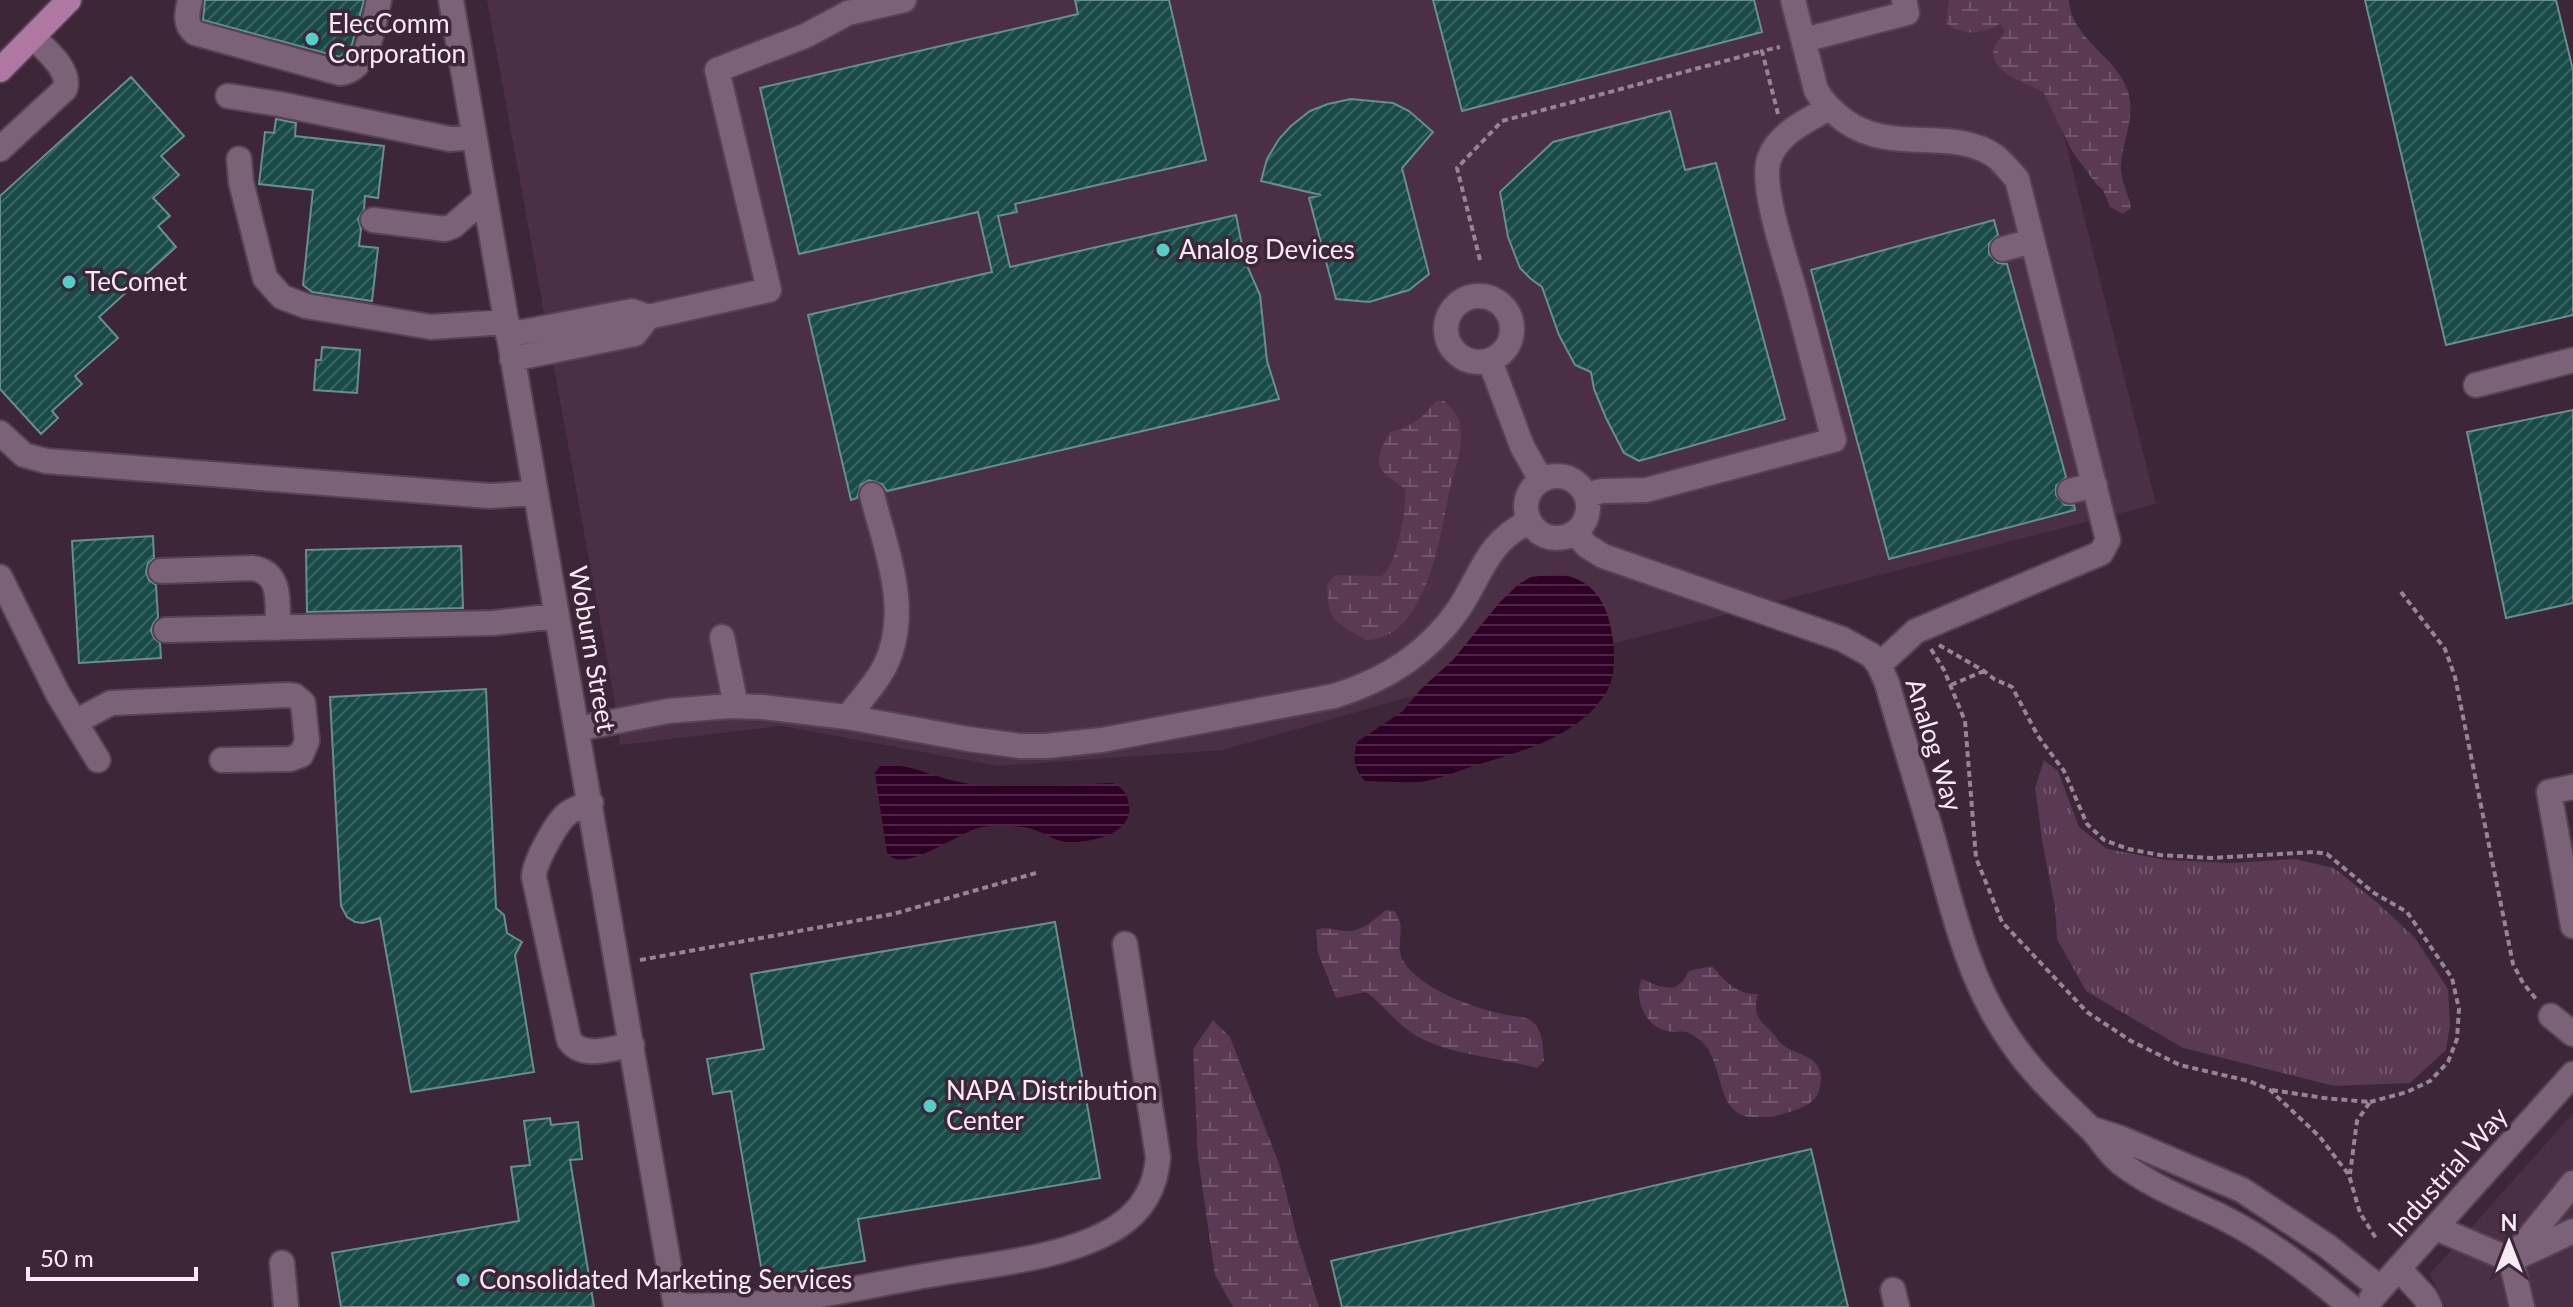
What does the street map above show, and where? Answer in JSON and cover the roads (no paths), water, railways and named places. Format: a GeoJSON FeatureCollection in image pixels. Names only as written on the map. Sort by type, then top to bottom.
{"type":"FeatureCollection","features":[{"type":"Feature","properties":{"kind":"main road"},"geometry":{"type":"LineString","coordinates":[[0,70],[69,0]]}},
{"type":"Feature","properties":{"kind":"street"},"geometry":{"type":"LineString","coordinates":[[190,0],[188,23],[192,31],[199,35],[343,73],[351,71],[362,59],[379,0]]}},
{"type":"Feature","properties":{"kind":"street","name":"Woburn Street"},"geometry":{"type":"LineString","coordinates":[[451,0],[676,1307]]}},
{"type":"Feature","properties":{"kind":"street"},"geometry":{"type":"LineString","coordinates":[[239,159],[241,182],[265,278],[282,297],[306,306],[509,339],[635,334],[648,317],[769,290],[717,70],[805,36],[848,13],[904,0]]}},
{"type":"Feature","properties":{"kind":"street"},"geometry":{"type":"LineString","coordinates":[[1793,0],[1816,90],[1829,108],[1854,128],[1876,137],[1899,141],[1968,145],[1995,156],[2017,179],[2108,540],[2101,553],[1916,631],[1879,665]]}},
{"type":"Feature","properties":{"kind":"street"},"geometry":{"type":"LineString","coordinates":[[1804,40],[1907,13],[1904,0]]}},
{"type":"Feature","properties":{"kind":"street"},"geometry":{"type":"LineString","coordinates":[[0,149],[67,84],[64,73],[34,38]]}},
{"type":"Feature","properties":{"kind":"street"},"geometry":{"type":"LineString","coordinates":[[228,96],[450,139],[474,137]]}},
{"type":"Feature","properties":{"kind":"street"},"geometry":{"type":"LineString","coordinates":[[1586,495],[1602,491],[1646,490],[1845,438],[1774,218],[1767,175],[1768,160],[1789,133],[1829,108]]}},
{"type":"Feature","properties":{"kind":"street"},"geometry":{"type":"LineString","coordinates":[[373,220],[445,229],[453,226],[485,198]]}},
{"type":"Feature","properties":{"kind":"street"},"geometry":{"type":"LineString","coordinates":[[2003,249],[2032,241]]}},
{"type":"Feature","properties":{"kind":"street"},"geometry":{"type":"LineString","coordinates":[[2476,385],[2573,360]]}},
{"type":"Feature","properties":{"kind":"street"},"geometry":{"type":"LineString","coordinates":[[1490,361],[1522,446],[1541,480]]}},
{"type":"Feature","properties":{"kind":"street"},"geometry":{"type":"LineString","coordinates":[[0,433],[24,455],[46,461],[490,496],[536,493]]}},
{"type":"Feature","properties":{"kind":"street"},"geometry":{"type":"LineString","coordinates":[[1554,475],[1576,482],[1586,495],[1586,518],[1582,526],[1575,533],[1561,538],[1542,533],[1529,522],[1524,509],[1530,489],[1554,475]]}},
{"type":"Feature","properties":{"kind":"street"},"geometry":{"type":"LineString","coordinates":[[2070,491],[2095,485]]}},
{"type":"Feature","properties":{"kind":"street"},"geometry":{"type":"LineString","coordinates":[[847,717],[884,666],[897,626],[895,586],[872,495]]}},
{"type":"Feature","properties":{"kind":"street"},"geometry":{"type":"LineString","coordinates":[[577,729],[668,711],[736,706],[847,717],[981,741],[1046,746],[1102,740],[1334,696],[1390,673],[1426,646],[1456,612],[1500,540],[1513,529],[1529,522]]}},
{"type":"Feature","properties":{"kind":"street","name":"Analog Way"},"geometry":{"type":"LineString","coordinates":[[1575,533],[1587,546],[1603,556],[1821,630],[1871,655],[1887,683],[1957,927],[1976,979],[1988,1004],[2024,1060],[2121,1163],[2156,1186],[2266,1242],[2351,1307]]}},
{"type":"Feature","properties":{"kind":"street"},"geometry":{"type":"LineString","coordinates":[[161,571],[252,568],[265,571],[276,586],[278,628]]}},
{"type":"Feature","properties":{"kind":"street"},"geometry":{"type":"LineString","coordinates":[[0,577],[58,694],[98,760]]}},
{"type":"Feature","properties":{"kind":"street"},"geometry":{"type":"LineString","coordinates":[[166,630],[493,623],[557,616]]}},
{"type":"Feature","properties":{"kind":"street"},"geometry":{"type":"LineString","coordinates":[[722,637],[736,706]]}},
{"type":"Feature","properties":{"kind":"street"},"geometry":{"type":"LineString","coordinates":[[75,722],[111,703],[287,695],[295,696],[303,703],[307,741],[301,755],[290,759],[222,760]]}},
{"type":"Feature","properties":{"kind":"street"},"geometry":{"type":"LineString","coordinates":[[2573,787],[2549,792],[2567,858],[2573,926]]}},
{"type":"Feature","properties":{"kind":"street"},"geometry":{"type":"LineString","coordinates":[[591,803],[570,812],[562,820],[537,863],[534,877],[571,1044],[577,1050],[586,1052],[632,1045]]}},
{"type":"Feature","properties":{"kind":"street"},"geometry":{"type":"LineString","coordinates":[[676,1307],[765,1302],[1027,1259],[1103,1235],[1134,1214],[1149,1194],[1158,1157],[1125,944]]}},
{"type":"Feature","properties":{"kind":"street"},"geometry":{"type":"LineString","coordinates":[[2551,1016],[2573,1034]]}},
{"type":"Feature","properties":{"kind":"street","name":"Industrial Way"},"geometry":{"type":"LineString","coordinates":[[2364,1307],[2573,1074]]}},
{"type":"Feature","properties":{"kind":"street","name":"Analog Way"},"geometry":{"type":"LineString","coordinates":[[2092,1129],[2242,1190],[2327,1246],[2380,1288]]}},
{"type":"Feature","properties":{"kind":"street"},"geometry":{"type":"LineString","coordinates":[[2511,1260],[2573,1183]]}},
{"type":"Feature","properties":{"kind":"street"},"geometry":{"type":"LineString","coordinates":[[2436,1228],[2511,1260],[2573,1231]]}},
{"type":"Feature","properties":{"kind":"street"},"geometry":{"type":"LineString","coordinates":[[2511,1260],[2522,1307]]}},
{"type":"Feature","properties":{"kind":"street"},"geometry":{"type":"LineString","coordinates":[[282,1263],[286,1307]]}},
{"type":"Feature","properties":{"kind":"street"},"geometry":{"type":"LineString","coordinates":[[2399,1269],[2425,1297],[2430,1307]]}},
{"type":"Feature","properties":{"kind":"place","name":"ElecComm Corporation"},"geometry":{"type":"Point","coordinates":[312,39]}},
{"type":"Feature","properties":{"kind":"place","name":"Analog Devices"},"geometry":{"type":"Point","coordinates":[1163,250]}},
{"type":"Feature","properties":{"kind":"place","name":"TeComet"},"geometry":{"type":"Point","coordinates":[69,282]}},
{"type":"Feature","properties":{"kind":"place","name":"NAPA Distribution Center"},"geometry":{"type":"Point","coordinates":[930,1106]}},
{"type":"Feature","properties":{"kind":"place","name":"Consolidated Marketing Services"},"geometry":{"type":"Point","coordinates":[463,1280]}}]}
